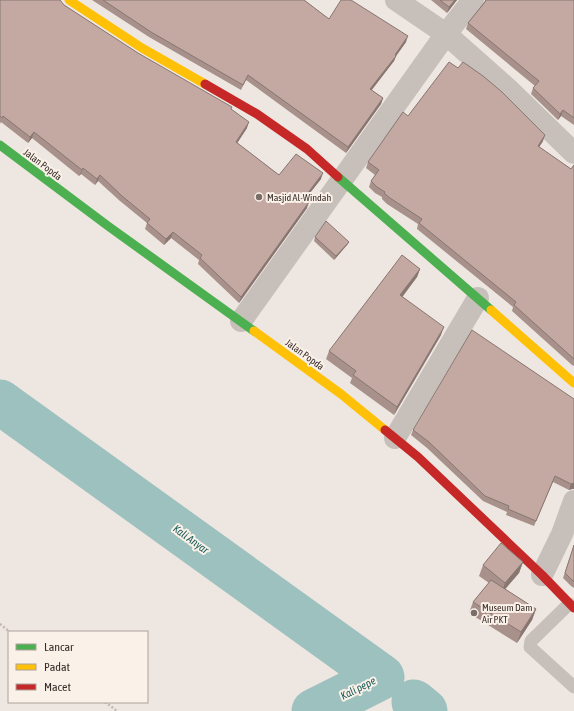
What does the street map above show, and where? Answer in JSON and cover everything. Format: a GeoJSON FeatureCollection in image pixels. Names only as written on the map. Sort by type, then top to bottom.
{"type":"FeatureCollection","features":[{"type":"Feature","properties":{"kind":"main road"},"geometry":{"type":"LineString","coordinates":[[69,0],[142,48],[257,114],[307,150],[574,383]]}},
{"type":"Feature","properties":{"kind":"main road","name":"Jalan Popda"},"geometry":{"type":"LineString","coordinates":[[0,145],[108,226],[241,320],[342,394],[418,457],[542,575],[572,606]]}},
{"type":"Feature","properties":{"kind":"street"},"geometry":{"type":"LineString","coordinates":[[396,0],[446,34],[508,89],[574,153]]}},
{"type":"Feature","properties":{"kind":"street"},"geometry":{"type":"LineString","coordinates":[[241,320],[446,34],[473,0]]}},
{"type":"Feature","properties":{"kind":"street"},"geometry":{"type":"LineString","coordinates":[[395,438],[478,298]]}},
{"type":"Feature","properties":{"kind":"street"},"geometry":{"type":"LineString","coordinates":[[542,575],[562,534],[574,501]]}},
{"type":"Feature","properties":{"kind":"lane"},"geometry":{"type":"LineString","coordinates":[[572,606],[531,641],[530,647],[574,687]]}},
{"type":"Feature","properties":{"kind":"path"},"geometry":{"type":"LineString","coordinates":[[0,624],[9,631]]}},
{"type":"Feature","properties":{"kind":"path"},"geometry":{"type":"LineString","coordinates":[[106,703],[117,711]]}},
{"type":"Feature","properties":{"kind":"building"},"geometry":{"type":"Polygon","coordinates":[[[0,0],[60,0],[64,5],[138,53],[232,107],[231,109],[249,122],[236,142],[279,175],[296,154],[323,173],[304,198],[309,202],[241,297],[200,258],[202,255],[173,232],[166,239],[147,223],[150,219],[122,196],[100,175],[97,179],[83,168],[82,170],[34,132],[30,137],[3,116],[2,118],[0,116],[0,0]]]}},
{"type":"Feature","properties":{"kind":"building"},"geometry":{"type":"Polygon","coordinates":[[[103,0],[304,0],[329,19],[341,0],[351,0],[408,36],[395,55],[396,56],[370,89],[383,98],[348,147],[248,75],[243,85],[151,32],[103,0]]]}},
{"type":"Feature","properties":{"kind":"building"},"geometry":{"type":"Polygon","coordinates":[[[440,0],[455,0],[449,7],[440,0]]]}},
{"type":"Feature","properties":{"kind":"building"},"geometry":{"type":"Polygon","coordinates":[[[486,0],[574,0],[574,118],[563,110],[560,114],[533,88],[539,81],[468,23],[486,0]]]}},
{"type":"Feature","properties":{"kind":"building"},"geometry":{"type":"Polygon","coordinates":[[[449,62],[458,68],[463,62],[483,76],[502,92],[545,135],[538,146],[571,169],[574,165],[574,359],[514,305],[516,302],[419,223],[422,219],[390,198],[371,181],[379,170],[368,162],[403,112],[408,116],[449,62]]]}},
{"type":"Feature","properties":{"kind":"building"},"geometry":{"type":"Polygon","coordinates":[[[326,221],[349,242],[336,256],[315,237],[326,221]]]}},
{"type":"Feature","properties":{"kind":"building"},"geometry":{"type":"Polygon","coordinates":[[[402,255],[420,269],[400,295],[444,327],[397,407],[353,375],[356,371],[329,351],[402,255]]]}},
{"type":"Feature","properties":{"kind":"building"},"geometry":{"type":"Polygon","coordinates":[[[472,330],[574,399],[574,483],[571,484],[555,476],[536,521],[508,509],[509,506],[485,496],[429,442],[413,430],[472,330]]]}},
{"type":"Feature","properties":{"kind":"building"},"geometry":{"type":"Polygon","coordinates":[[[501,543],[523,562],[505,583],[483,565],[501,543]]]}},
{"type":"Feature","properties":{"kind":"building"},"geometry":{"type":"Polygon","coordinates":[[[574,545],[574,581],[573,581],[565,573],[574,545]]]}},
{"type":"Feature","properties":{"kind":"building"},"geometry":{"type":"Polygon","coordinates":[[[491,580],[536,609],[521,632],[473,602],[491,580]]]}},
{"type":"Feature","properties":{"kind":"waterway","name":"Kali Anyar"},"geometry":{"type":"LineString","coordinates":[[0,402],[382,677],[314,711]]}},
{"type":"Feature","properties":{"kind":"waterway","name":"Kali Anyar"},"geometry":{"type":"LineString","coordinates":[[414,702],[425,711]]}},
{"type":"Feature","properties":{"kind":"traffic: fast"},"geometry":{"type":"LineString","coordinates":[[0,145],[108,226],[254,331]]}},
{"type":"Feature","properties":{"kind":"traffic: fast"},"geometry":{"type":"LineString","coordinates":[[338,177],[491,310]]}},
{"type":"Feature","properties":{"kind":"traffic: slow"},"geometry":{"type":"LineString","coordinates":[[69,0],[142,48],[205,84]]}},
{"type":"Feature","properties":{"kind":"traffic: slow"},"geometry":{"type":"LineString","coordinates":[[491,310],[574,383]]}},
{"type":"Feature","properties":{"kind":"traffic: slow"},"geometry":{"type":"LineString","coordinates":[[254,331],[341,394],[385,430]]}},
{"type":"Feature","properties":{"kind":"traffic: jam"},"geometry":{"type":"LineString","coordinates":[[205,84],[257,114],[307,149],[338,177]]}},
{"type":"Feature","properties":{"kind":"traffic: jam"},"geometry":{"type":"LineString","coordinates":[[385,430],[418,457],[542,575],[574,608]]}},
{"type":"Feature","properties":{"kind":"place","name":"Masjid Al-Windah"},"geometry":{"type":"Point","coordinates":[259,197]}},
{"type":"Feature","properties":{"kind":"place","name":"Museum Dam Air PKT"},"geometry":{"type":"Point","coordinates":[474,613]}},
{"type":"Feature","properties":{"kind":"water label","name":"Kali pepe"},"geometry":{"type":"Point","coordinates":[358,688]}}]}
